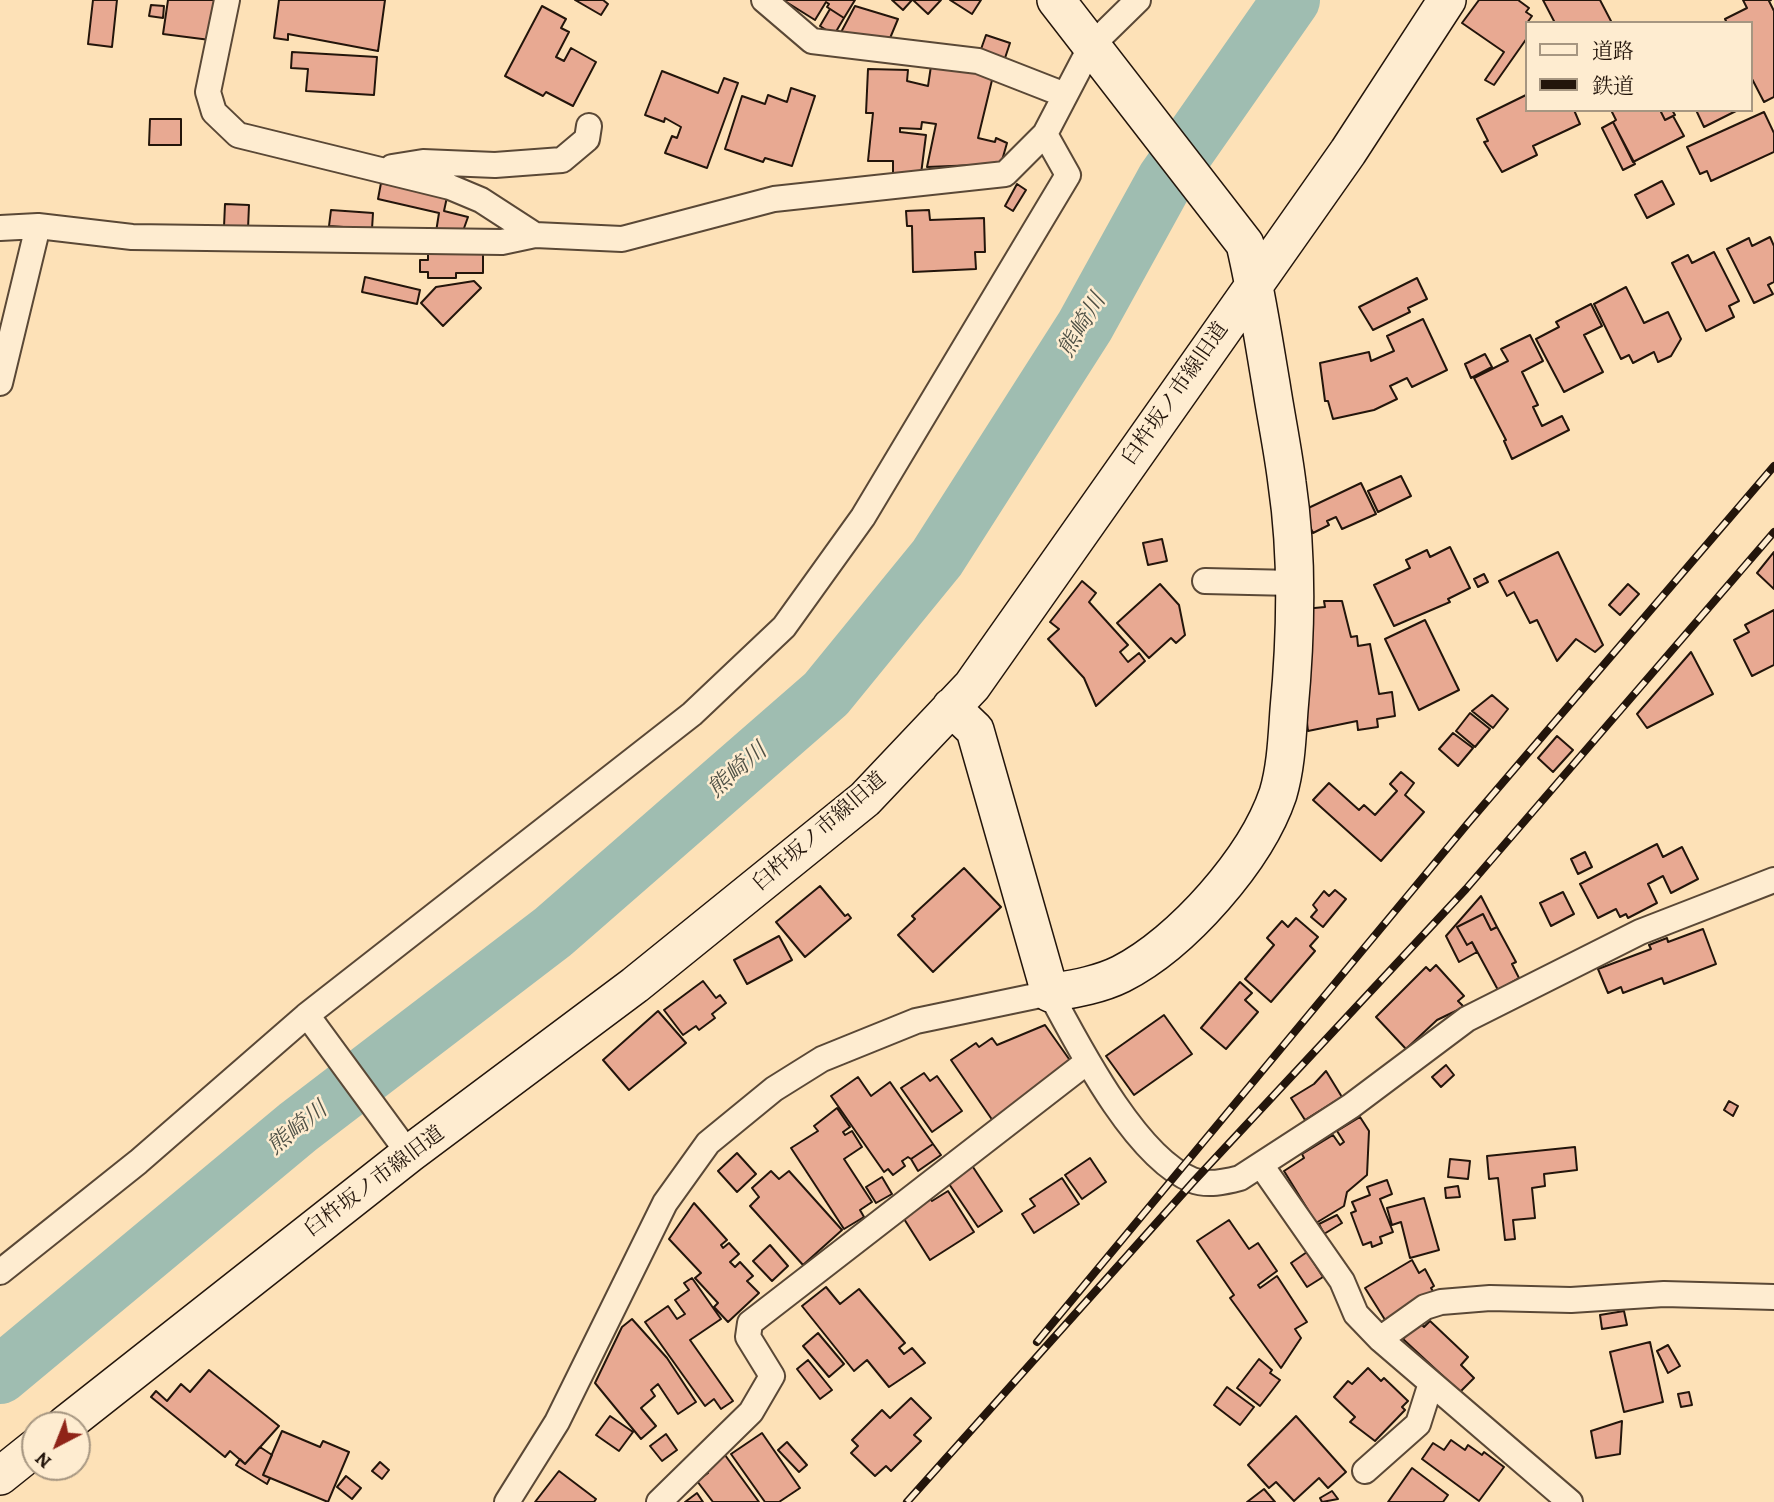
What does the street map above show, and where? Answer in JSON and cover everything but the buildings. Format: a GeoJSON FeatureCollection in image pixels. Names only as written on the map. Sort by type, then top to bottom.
{"type":"FeatureCollection","features":[{"type":"Feature","properties":{"kind":"street"},"geometry":{"type":"LineString","coordinates":[[226,0],[208,92],[214,112],[238,135],[450,187],[481,200],[536,235]]}},
{"type":"Feature","properties":{"kind":"street"},"geometry":{"type":"LineString","coordinates":[[764,0],[813,41],[978,61],[1066,95]]}},
{"type":"Feature","properties":{"kind":"street"},"geometry":{"type":"LineString","coordinates":[[507,1502],[557,1422],[665,1203],[708,1143],[774,1089],[822,1059],[916,1021],[1078,988],[1119,975],[1148,958],[1195,916],[1261,834],[1278,793],[1284,765],[1293,670],[1285,583],[1288,484],[1254,282],[1245,244],[1056,0]]}},
{"type":"Feature","properties":{"kind":"street"},"geometry":{"type":"LineString","coordinates":[[0,228],[38,226],[132,237],[502,242],[536,235],[622,239],[774,199],[1005,174],[1045,134],[1091,46],[1138,0]]}},
{"type":"Feature","properties":{"kind":"street","name":"臼杵坂ノ市線旧道"},"geometry":{"type":"LineString","coordinates":[[82,1411],[403,1147],[635,985],[865,799],[972,686],[1348,152],[1447,0]]}},
{"type":"Feature","properties":{"kind":"street"},"geometry":{"type":"LineString","coordinates":[[381,168],[423,162],[495,165],[562,160],[587,139],[589,125]]}},
{"type":"Feature","properties":{"kind":"street"},"geometry":{"type":"LineString","coordinates":[[0,1272],[138,1162],[309,1018],[692,714],[784,627],[863,517],[1068,175],[1045,134]]}},
{"type":"Feature","properties":{"kind":"street"},"geometry":{"type":"LineString","coordinates":[[0,383],[38,226]]}},
{"type":"Feature","properties":{"kind":"street"},"geometry":{"type":"LineString","coordinates":[[1205,581],[1285,583]]}},
{"type":"Feature","properties":{"kind":"street"},"geometry":{"type":"LineString","coordinates":[[951,707],[975,730],[1050,993],[1087,1062],[1140,1137],[1177,1172],[1194,1181],[1213,1183],[1240,1178],[1394,1075],[1466,1019],[1640,932],[1774,880]]}},
{"type":"Feature","properties":{"kind":"street"},"geometry":{"type":"LineString","coordinates":[[309,1018],[403,1147]]}},
{"type":"Feature","properties":{"kind":"street"},"geometry":{"type":"LineString","coordinates":[[659,1502],[751,1412],[772,1376],[748,1337],[750,1323],[1087,1062]]}},
{"type":"Feature","properties":{"kind":"street"},"geometry":{"type":"LineString","coordinates":[[1261,1165],[1342,1281],[1356,1314],[1380,1339],[1570,1502]]}},
{"type":"Feature","properties":{"kind":"street"},"geometry":{"type":"LineString","coordinates":[[1380,1339],[1425,1307],[1441,1302],[1490,1298],[1571,1300],[1664,1294],[1774,1297]]}},
{"type":"Feature","properties":{"kind":"street"},"geometry":{"type":"LineString","coordinates":[[1365,1471],[1418,1423],[1431,1383]]}},
{"type":"Feature","properties":{"kind":"street"},"geometry":{"type":"LineString","coordinates":[[0,1476],[21,1459]]}},
{"type":"Feature","properties":{"kind":"waterway","name":"熊崎川"},"geometry":{"type":"LineString","coordinates":[[0,1375],[298,1127],[553,932],[826,694],[937,558],[1085,326],[1166,179],[1291,0]]}},
{"type":"Feature","properties":{"kind":"railway"},"geometry":{"type":"LineString","coordinates":[[1037,1342],[1469,822],[1774,466]]}},
{"type":"Feature","properties":{"kind":"railway"},"geometry":{"type":"LineString","coordinates":[[907,1502],[1194,1181],[1466,889],[1774,532]]}}]}
